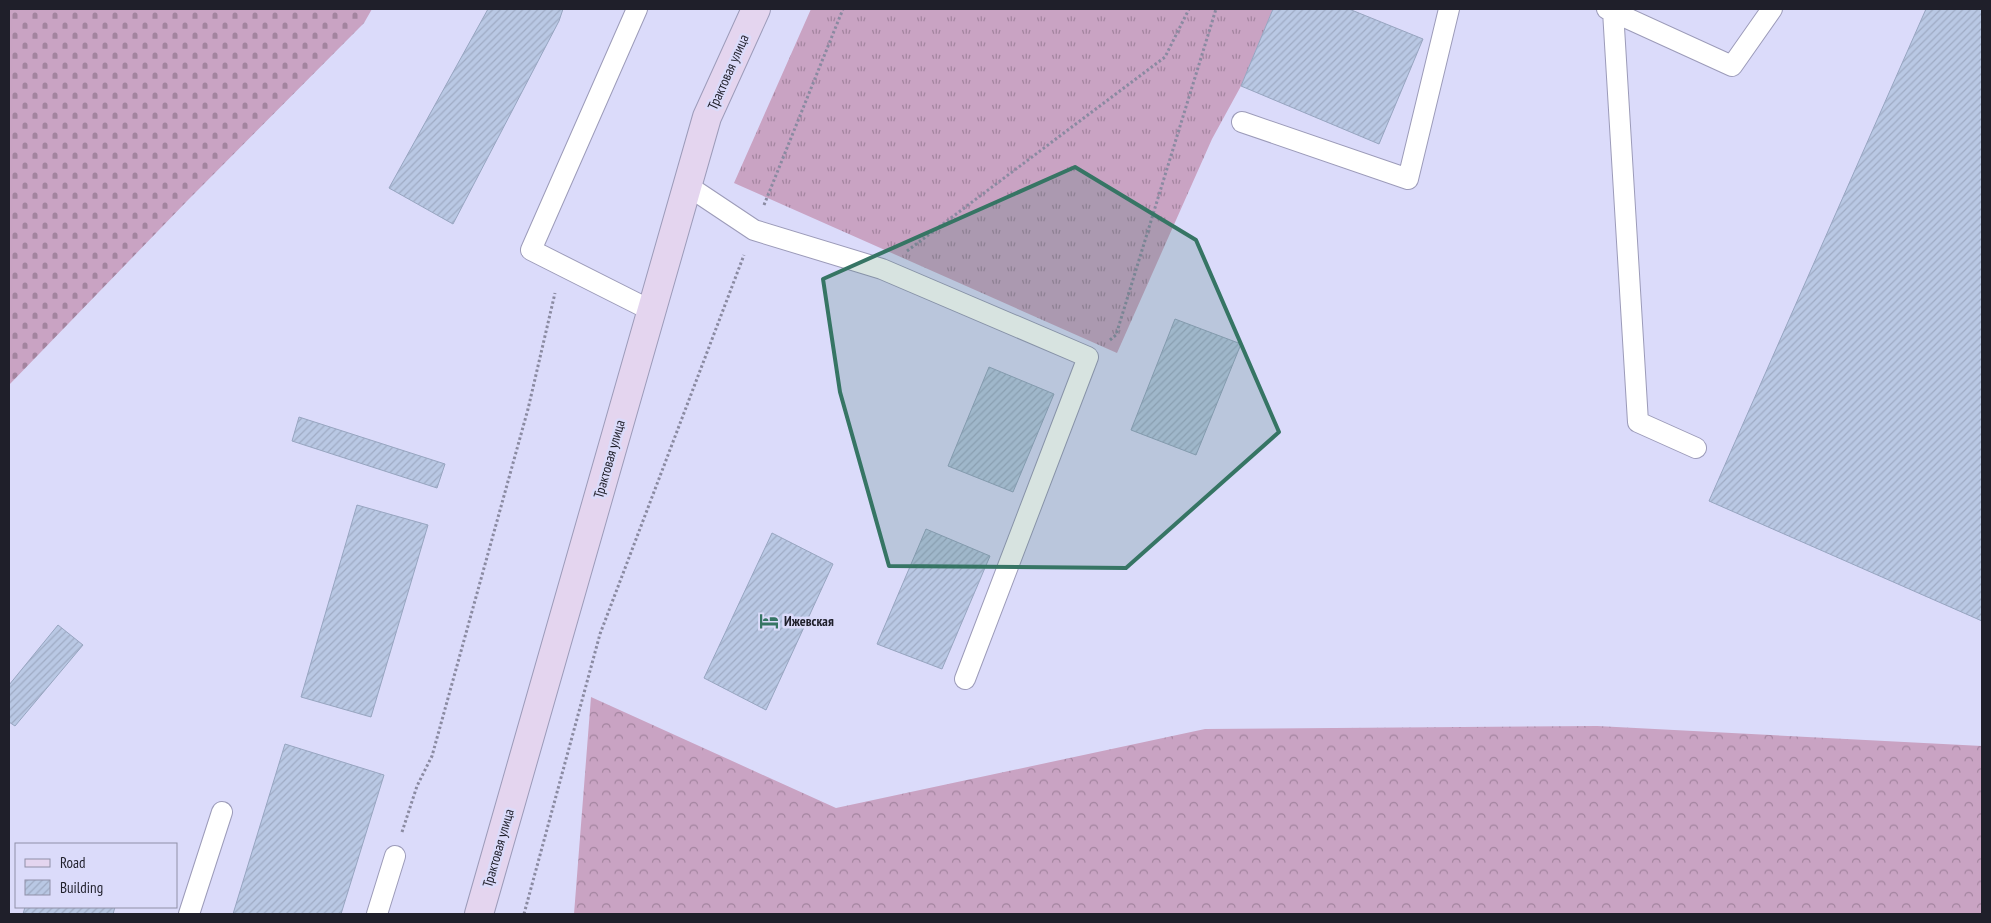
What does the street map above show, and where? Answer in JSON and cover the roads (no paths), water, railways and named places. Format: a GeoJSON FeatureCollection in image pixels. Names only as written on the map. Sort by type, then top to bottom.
{"type":"FeatureCollection","features":[{"type":"Feature","properties":{"kind":"street","name":"Трактовая улица"},"geometry":{"type":"LineString","coordinates":[[479,914],[707,118],[756,9]]}},
{"type":"Feature","properties":{"kind":"lane"},"geometry":{"type":"LineString","coordinates":[[637,9],[531,250],[652,311]]}},
{"type":"Feature","properties":{"kind":"lane"},"geometry":{"type":"LineString","coordinates":[[1242,122],[1408,179],[1449,9]]}},
{"type":"Feature","properties":{"kind":"lane"},"geometry":{"type":"LineString","coordinates":[[1696,448],[1638,422],[1610,10],[1732,66],[1772,9]]}},
{"type":"Feature","properties":{"kind":"lane"},"geometry":{"type":"LineString","coordinates":[[688,186],[754,230],[882,269],[1088,357],[964,679]]}},
{"type":"Feature","properties":{"kind":"lane"},"geometry":{"type":"LineString","coordinates":[[189,914],[222,812]]}},
{"type":"Feature","properties":{"kind":"lane"},"geometry":{"type":"LineString","coordinates":[[377,914],[395,856]]}},
{"type":"Feature","properties":{"kind":"place","name":"Ижевская"},"geometry":{"type":"Point","coordinates":[769,621]}}]}
